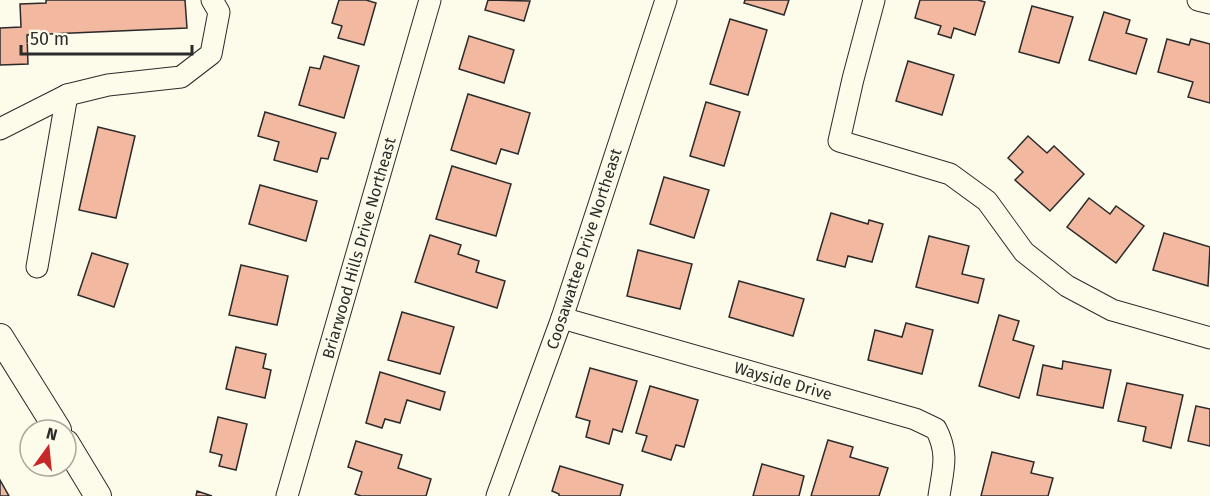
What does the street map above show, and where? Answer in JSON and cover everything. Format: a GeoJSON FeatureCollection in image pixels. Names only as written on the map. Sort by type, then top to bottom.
{"type":"FeatureCollection","features":[{"type":"Feature","properties":{"kind":"street"},"geometry":{"type":"LineString","coordinates":[[0,129],[67,95],[108,85],[181,77],[211,54],[219,12],[212,0]]}},
{"type":"Feature","properties":{"kind":"street","name":"Briarwood Hills Drive Northeast"},"geometry":{"type":"LineString","coordinates":[[287,496],[430,0]]}},
{"type":"Feature","properties":{"kind":"street","name":"Coosawattee Drive Northeast"},"geometry":{"type":"LineString","coordinates":[[497,496],[562,318],[666,0]]}},
{"type":"Feature","properties":{"kind":"street"},"geometry":{"type":"LineString","coordinates":[[874,0],[839,141],[950,174],[987,201],[1024,252],[1067,286],[1112,310],[1210,338]]}},
{"type":"Feature","properties":{"kind":"street"},"geometry":{"type":"LineString","coordinates":[[1198,0],[1210,3]]}},
{"type":"Feature","properties":{"kind":"street"},"geometry":{"type":"LineString","coordinates":[[37,267],[67,95]]}},
{"type":"Feature","properties":{"kind":"street","name":"Wayside Drive"},"geometry":{"type":"LineString","coordinates":[[562,318],[915,419],[936,429],[944,444],[944,463],[939,496]]}},
{"type":"Feature","properties":{"kind":"street"},"geometry":{"type":"LineString","coordinates":[[4,353],[50,418]]}},
{"type":"Feature","properties":{"kind":"street"},"geometry":{"type":"LineString","coordinates":[[78,463],[98,496]]}},
{"type":"Feature","properties":{"kind":"building"},"geometry":{"type":"Polygon","coordinates":[[[46,0],[185,0],[187,28],[27,35],[28,64],[0,65],[0,28],[21,27],[20,4],[46,3],[46,0]]]}},
{"type":"Feature","properties":{"kind":"building"},"geometry":{"type":"Polygon","coordinates":[[[339,0],[366,0],[376,3],[364,45],[338,38],[342,26],[332,23],[339,0]]]}},
{"type":"Feature","properties":{"kind":"building"},"geometry":{"type":"Polygon","coordinates":[[[488,0],[530,1],[524,21],[485,10],[488,0]]]}},
{"type":"Feature","properties":{"kind":"building"},"geometry":{"type":"Polygon","coordinates":[[[745,0],[789,0],[784,15],[744,3],[745,0]]]}},
{"type":"Feature","properties":{"kind":"building"},"geometry":{"type":"Polygon","coordinates":[[[920,0],[985,2],[975,35],[954,28],[951,38],[938,34],[941,26],[915,18],[920,0]]]}},
{"type":"Feature","properties":{"kind":"building"},"geometry":{"type":"Polygon","coordinates":[[[1032,6],[1073,17],[1059,63],[1019,52],[1032,6]]]}},
{"type":"Feature","properties":{"kind":"building"},"geometry":{"type":"Polygon","coordinates":[[[1104,12],[1130,20],[1126,33],[1147,39],[1136,74],[1089,60],[1104,12]]]}},
{"type":"Feature","properties":{"kind":"building"},"geometry":{"type":"Polygon","coordinates":[[[730,19],[767,30],[748,95],[710,84],[730,19]]]}},
{"type":"Feature","properties":{"kind":"building"},"geometry":{"type":"Polygon","coordinates":[[[469,36],[514,50],[504,83],[459,69],[469,36]]]}},
{"type":"Feature","properties":{"kind":"building"},"geometry":{"type":"Polygon","coordinates":[[[1167,39],[1189,45],[1191,39],[1210,44],[1210,103],[1188,97],[1193,82],[1158,72],[1167,39]]]}},
{"type":"Feature","properties":{"kind":"building"},"geometry":{"type":"Polygon","coordinates":[[[324,56],[359,66],[344,118],[299,105],[310,67],[320,69],[324,56]]]}},
{"type":"Feature","properties":{"kind":"building"},"geometry":{"type":"Polygon","coordinates":[[[908,61],[954,75],[942,115],[896,101],[908,61]]]}},
{"type":"Feature","properties":{"kind":"building"},"geometry":{"type":"Polygon","coordinates":[[[468,94],[530,113],[518,154],[501,149],[496,164],[451,150],[468,94]]]}},
{"type":"Feature","properties":{"kind":"building"},"geometry":{"type":"Polygon","coordinates":[[[706,102],[740,112],[724,166],[690,156],[706,102]]]}},
{"type":"Feature","properties":{"kind":"building"},"geometry":{"type":"Polygon","coordinates":[[[265,112],[336,133],[328,159],[321,158],[317,172],[274,160],[279,142],[258,136],[265,112]]]}},
{"type":"Feature","properties":{"kind":"building"},"geometry":{"type":"Polygon","coordinates":[[[98,127],[135,136],[116,218],[79,210],[98,127]]]}},
{"type":"Feature","properties":{"kind":"building"},"geometry":{"type":"Polygon","coordinates":[[[1028,136],[1047,153],[1054,146],[1084,174],[1050,211],[1015,180],[1023,172],[1008,158],[1028,136]]]}},
{"type":"Feature","properties":{"kind":"building"},"geometry":{"type":"Polygon","coordinates":[[[452,166],[511,184],[496,236],[436,219],[452,166]]]}},
{"type":"Feature","properties":{"kind":"building"},"geometry":{"type":"Polygon","coordinates":[[[664,177],[709,190],[694,238],[650,224],[664,177]]]}},
{"type":"Feature","properties":{"kind":"building"},"geometry":{"type":"Polygon","coordinates":[[[260,185],[317,201],[306,241],[249,224],[260,185]]]}},
{"type":"Feature","properties":{"kind":"building"},"geometry":{"type":"Polygon","coordinates":[[[1089,198],[1110,214],[1116,206],[1144,226],[1116,263],[1067,227],[1089,198]]]}},
{"type":"Feature","properties":{"kind":"building"},"geometry":{"type":"Polygon","coordinates":[[[831,213],[868,224],[869,220],[883,224],[872,262],[848,256],[845,267],[817,260],[831,213]]]}},
{"type":"Feature","properties":{"kind":"building"},"geometry":{"type":"Polygon","coordinates":[[[1164,233],[1210,247],[1208,286],[1153,270],[1164,233]]]}},
{"type":"Feature","properties":{"kind":"building"},"geometry":{"type":"Polygon","coordinates":[[[430,235],[461,245],[458,254],[479,261],[476,272],[505,281],[497,308],[415,282],[430,235]]]}},
{"type":"Feature","properties":{"kind":"building"},"geometry":{"type":"Polygon","coordinates":[[[929,236],[969,246],[962,274],[984,279],[978,303],[916,287],[929,236]]]}},
{"type":"Feature","properties":{"kind":"building"},"geometry":{"type":"Polygon","coordinates":[[[638,250],[692,264],[680,309],[627,296],[638,250]]]}},
{"type":"Feature","properties":{"kind":"building"},"geometry":{"type":"Polygon","coordinates":[[[92,253],[128,264],[114,307],[78,295],[92,253]]]}},
{"type":"Feature","properties":{"kind":"building"},"geometry":{"type":"Polygon","coordinates":[[[241,265],[288,276],[277,325],[229,315],[241,265]]]}},
{"type":"Feature","properties":{"kind":"building"},"geometry":{"type":"Polygon","coordinates":[[[739,281],[804,299],[793,336],[729,317],[739,281]]]}},
{"type":"Feature","properties":{"kind":"building"},"geometry":{"type":"Polygon","coordinates":[[[402,312],[454,327],[440,374],[388,360],[402,312]]]}},
{"type":"Feature","properties":{"kind":"building"},"geometry":{"type":"Polygon","coordinates":[[[999,315],[1019,321],[1013,340],[1034,346],[1019,398],[979,386],[999,315]]]}},
{"type":"Feature","properties":{"kind":"building"},"geometry":{"type":"Polygon","coordinates":[[[906,323],[933,330],[922,374],[868,360],[875,330],[902,337],[906,323]]]}},
{"type":"Feature","properties":{"kind":"building"},"geometry":{"type":"Polygon","coordinates":[[[236,347],[266,354],[263,368],[271,370],[265,398],[226,389],[236,347]]]}},
{"type":"Feature","properties":{"kind":"building"},"geometry":{"type":"Polygon","coordinates":[[[1063,361],[1111,370],[1103,408],[1037,395],[1043,365],[1062,369],[1063,361]]]}},
{"type":"Feature","properties":{"kind":"building"},"geometry":{"type":"Polygon","coordinates":[[[590,368],[637,381],[622,432],[613,429],[609,444],[586,437],[590,421],[576,417],[590,368]]]}},
{"type":"Feature","properties":{"kind":"building"},"geometry":{"type":"Polygon","coordinates":[[[380,372],[445,392],[440,410],[407,400],[400,423],[385,419],[382,428],[366,423],[380,372]]]}},
{"type":"Feature","properties":{"kind":"building"},"geometry":{"type":"Polygon","coordinates":[[[1127,383],[1183,395],[1171,448],[1143,441],[1146,427],[1118,421],[1127,383]]]}},
{"type":"Feature","properties":{"kind":"building"},"geometry":{"type":"Polygon","coordinates":[[[650,386],[698,400],[684,447],[676,445],[671,460],[642,451],[647,436],[636,433],[650,386]]]}},
{"type":"Feature","properties":{"kind":"building"},"geometry":{"type":"Polygon","coordinates":[[[1196,406],[1210,409],[1210,446],[1188,441],[1196,406]]]}},
{"type":"Feature","properties":{"kind":"building"},"geometry":{"type":"Polygon","coordinates":[[[218,417],[247,424],[236,470],[219,466],[222,455],[210,452],[218,417]]]}},
{"type":"Feature","properties":{"kind":"building"},"geometry":{"type":"Polygon","coordinates":[[[828,440],[853,447],[850,457],[888,468],[879,496],[811,496],[828,440]]]}},
{"type":"Feature","properties":{"kind":"building"},"geometry":{"type":"Polygon","coordinates":[[[356,441],[402,455],[398,468],[431,479],[426,496],[361,496],[355,494],[362,472],[348,467],[356,441]]]}},
{"type":"Feature","properties":{"kind":"building"},"geometry":{"type":"Polygon","coordinates":[[[992,452],[1034,462],[1031,473],[1053,478],[1048,496],[981,496],[992,452]]]}},
{"type":"Feature","properties":{"kind":"building"},"geometry":{"type":"Polygon","coordinates":[[[762,464],[804,476],[799,496],[753,496],[762,464]]]}},
{"type":"Feature","properties":{"kind":"building"},"geometry":{"type":"Polygon","coordinates":[[[560,466],[623,485],[620,496],[559,496],[552,491],[560,466]]]}},
{"type":"Feature","properties":{"kind":"building"},"geometry":{"type":"Polygon","coordinates":[[[0,480],[9,496],[0,496],[0,480]]]}},
{"type":"Feature","properties":{"kind":"building"},"geometry":{"type":"Polygon","coordinates":[[[197,491],[212,496],[196,496],[197,491]]]}}]}
